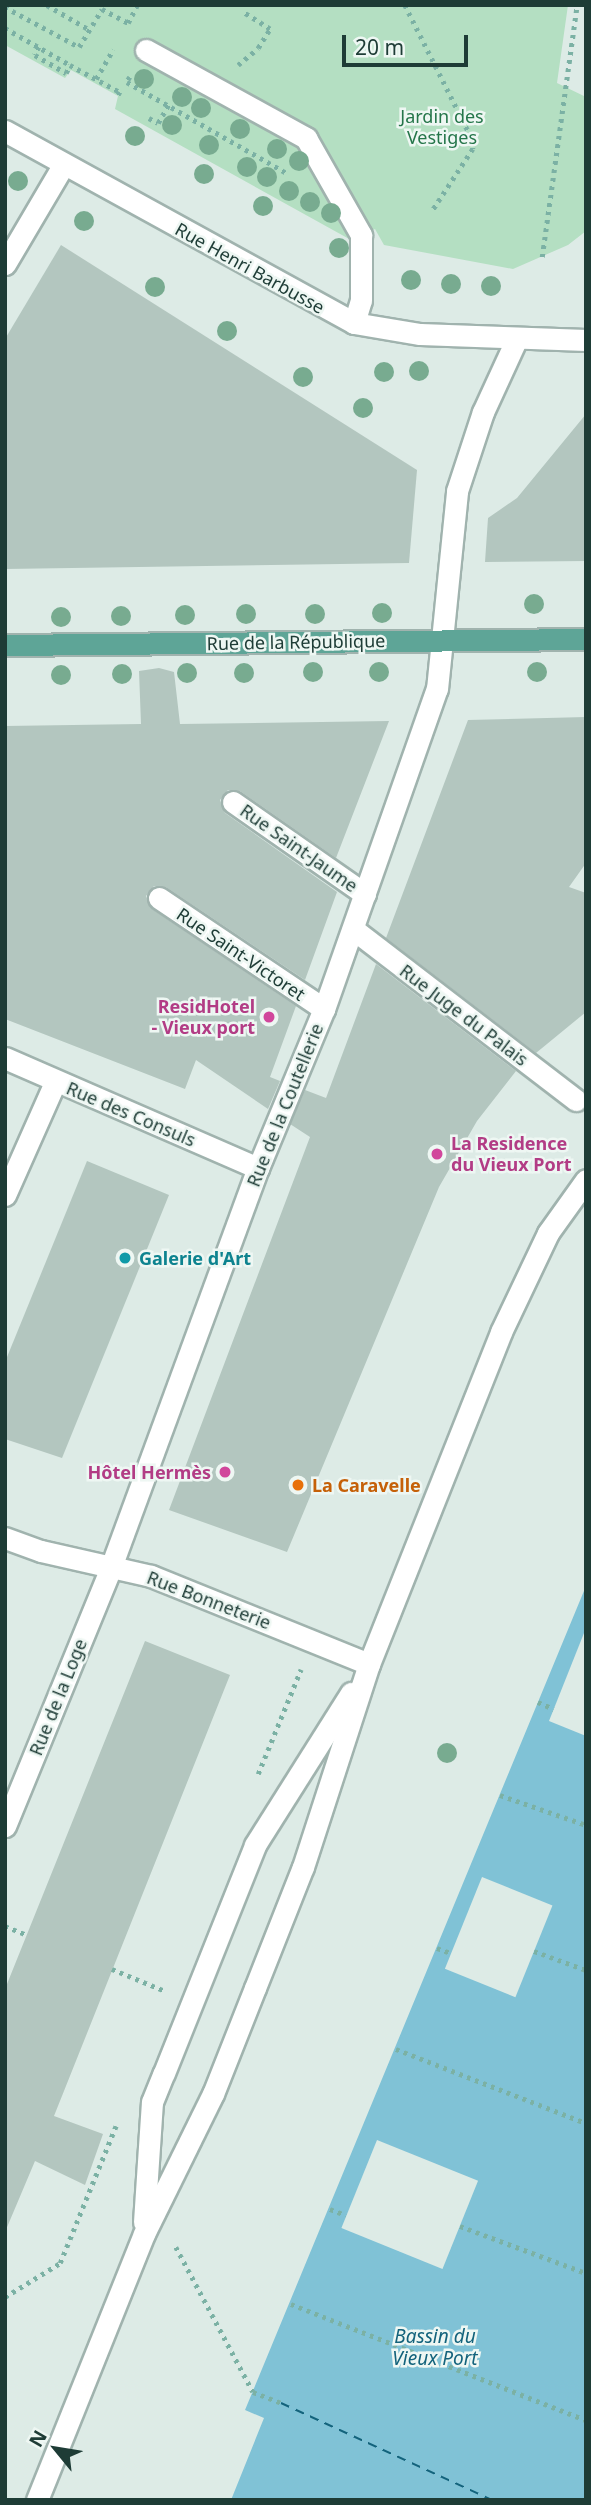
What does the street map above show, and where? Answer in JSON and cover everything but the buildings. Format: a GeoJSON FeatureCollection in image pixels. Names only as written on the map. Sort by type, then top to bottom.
{"type":"FeatureCollection","features":[{"type":"Feature","properties":{"kind":"main road","name":"Rue de la République"},"geometry":{"type":"LineString","coordinates":[[5,645],[586,639]]}},
{"type":"Feature","properties":{"kind":"street"},"geometry":{"type":"LineString","coordinates":[[146,50],[306,138],[361,235],[361,300],[354,323]]}},
{"type":"Feature","properties":{"kind":"street","name":"Rue Henri Barbusse"},"geometry":{"type":"LineString","coordinates":[[5,131],[354,323],[420,334],[586,340]]}},
{"type":"Feature","properties":{"kind":"street"},"geometry":{"type":"LineString","coordinates":[[5,264],[64,164]]}},
{"type":"Feature","properties":{"kind":"street","name":"Rue de la Coutellerie"},"geometry":{"type":"LineString","coordinates":[[111,1567],[258,1168],[324,1009],[437,689],[457,491],[483,412],[517,338]]}},
{"type":"Feature","properties":{"kind":"street","name":"Rue Saint-Jaume"},"geometry":{"type":"LineString","coordinates":[[233,802],[365,894]]}},
{"type":"Feature","properties":{"kind":"street","name":"Rue Saint-Victoret"},"geometry":{"type":"LineString","coordinates":[[159,898],[324,1009]]}},
{"type":"Feature","properties":{"kind":"street","name":"Rue Juge du Palais"},"geometry":{"type":"LineString","coordinates":[[352,929],[576,1100]]}},
{"type":"Feature","properties":{"kind":"street","name":"Rue des Consuls"},"geometry":{"type":"LineString","coordinates":[[5,1058],[258,1168]]}},
{"type":"Feature","properties":{"kind":"street"},"geometry":{"type":"LineString","coordinates":[[5,1195],[55,1082]]}},
{"type":"Feature","properties":{"kind":"street"},"geometry":{"type":"LineString","coordinates":[[37,2500],[144,2234],[213,2094],[303,1867],[369,1664],[523,1282],[548,1233],[586,1180]]}},
{"type":"Feature","properties":{"kind":"street","name":"Rue Bonneterie"},"geometry":{"type":"LineString","coordinates":[[5,1538],[151,1576],[369,1664]]}},
{"type":"Feature","properties":{"kind":"street","name":"Rue de la Loge"},"geometry":{"type":"LineString","coordinates":[[5,1826],[111,1567]]}},
{"type":"Feature","properties":{"kind":"street"},"geometry":{"type":"LineString","coordinates":[[144,2234],[152,2102],[168,2061],[255,1845],[369,1664]]}},
{"type":"Feature","properties":{"kind":"path"},"geometry":{"type":"LineString","coordinates":[[47,5],[90,30]]}},
{"type":"Feature","properties":{"kind":"path"},"geometry":{"type":"LineString","coordinates":[[5,7],[79,47],[102,9],[127,23],[137,5]]}},
{"type":"Feature","properties":{"kind":"path"},"geometry":{"type":"LineString","coordinates":[[405,5],[472,139],[473,149],[433,210]]}},
{"type":"Feature","properties":{"kind":"path"},"geometry":{"type":"LineString","coordinates":[[542,257],[577,5]]}},
{"type":"Feature","properties":{"kind":"path"},"geometry":{"type":"LineString","coordinates":[[213,87],[258,48],[270,29],[243,12]]}},
{"type":"Feature","properties":{"kind":"path"},"geometry":{"type":"LineString","coordinates":[[5,28],[120,92],[118,96]]}},
{"type":"Feature","properties":{"kind":"path"},"geometry":{"type":"LineString","coordinates":[[39,47],[35,55],[66,72],[70,65]]}},
{"type":"Feature","properties":{"kind":"path"},"geometry":{"type":"LineString","coordinates":[[127,82],[301,182]]}},
{"type":"Feature","properties":{"kind":"path"},"geometry":{"type":"LineString","coordinates":[[149,118],[158,123],[169,104]]}},
{"type":"Feature","properties":{"kind":"path"},"geometry":{"type":"LineString","coordinates":[[538,1702],[554,1709]]}},
{"type":"Feature","properties":{"kind":"path"},"geometry":{"type":"LineString","coordinates":[[500,1795],[586,1825]]}},
{"type":"Feature","properties":{"kind":"path"},"geometry":{"type":"LineString","coordinates":[[5,1926],[27,1935]]}},
{"type":"Feature","properties":{"kind":"path"},"geometry":{"type":"LineString","coordinates":[[437,1948],[451,1953]]}},
{"type":"Feature","properties":{"kind":"path"},"geometry":{"type":"LineString","coordinates":[[534,1951],[586,1970]]}},
{"type":"Feature","properties":{"kind":"path"},"geometry":{"type":"LineString","coordinates":[[112,1969],[170,1993]]}},
{"type":"Feature","properties":{"kind":"path"},"geometry":{"type":"LineString","coordinates":[[396,2049],[586,2123]]}},
{"type":"Feature","properties":{"kind":"path"},"geometry":{"type":"LineString","coordinates":[[330,2209],[346,2216]]}},
{"type":"Feature","properties":{"kind":"path"},"geometry":{"type":"LineString","coordinates":[[5,2297],[60,2263],[82,2210]]}},
{"type":"Feature","properties":{"kind":"path"},"geometry":{"type":"LineString","coordinates":[[460,2226],[586,2273]]}},
{"type":"Feature","properties":{"kind":"path"},"geometry":{"type":"LineString","coordinates":[[176,2247],[253,2392],[281,2403]]}},
{"type":"Feature","properties":{"kind":"path"},"geometry":{"type":"LineString","coordinates":[[291,2304],[586,2420]]}},
{"type":"Feature","properties":{"kind":"green space","name":"Jardin des Vestiges"},"geometry":{"type":"Polygon","coordinates":[[[5,5],[568,5],[557,83],[586,97],[586,231],[568,245],[513,269],[384,245],[375,229],[351,240],[115,109],[118,96],[71,70],[65,78],[5,45],[5,5]]]}},
{"type":"Feature","properties":{"kind":"water","name":"Bassin du Vieux Port"},"geometry":{"type":"Polygon","coordinates":[[[586,1586],[586,2500],[231,2500],[264,2418],[245,2410],[586,1586]]]}},
{"type":"Feature","properties":{"kind":"pier"},"geometry":{"type":"Polygon","coordinates":[[[584,1633],[586,1634],[586,1736],[549,1721],[584,1633]]]}},
{"type":"Feature","properties":{"kind":"pier"},"geometry":{"type":"Polygon","coordinates":[[[482,1877],[552,1905],[515,1997],[445,1969],[482,1877]]]}},
{"type":"Feature","properties":{"kind":"pier"},"geometry":{"type":"Polygon","coordinates":[[[377,2140],[478,2181],[442,2269],[341,2228],[377,2140]]]}},
{"type":"Feature","properties":{"kind":"ferry route"},"geometry":{"type":"LineString","coordinates":[[281,2403],[492,2500]]}},
{"type":"Feature","properties":{"kind":"place","name":"ResidHotel - Vieux port"},"geometry":{"type":"Point","coordinates":[269,1017]}},
{"type":"Feature","properties":{"kind":"place","name":"La Residence du Vieux Port"},"geometry":{"type":"Point","coordinates":[437,1154]}},
{"type":"Feature","properties":{"kind":"place","name":"Galerie d'Art"},"geometry":{"type":"Point","coordinates":[125,1258]}},
{"type":"Feature","properties":{"kind":"place","name":"Hôtel Hermès"},"geometry":{"type":"Point","coordinates":[225,1472]}},
{"type":"Feature","properties":{"kind":"place","name":"La Caravelle"},"geometry":{"type":"Point","coordinates":[298,1485]}}]}
